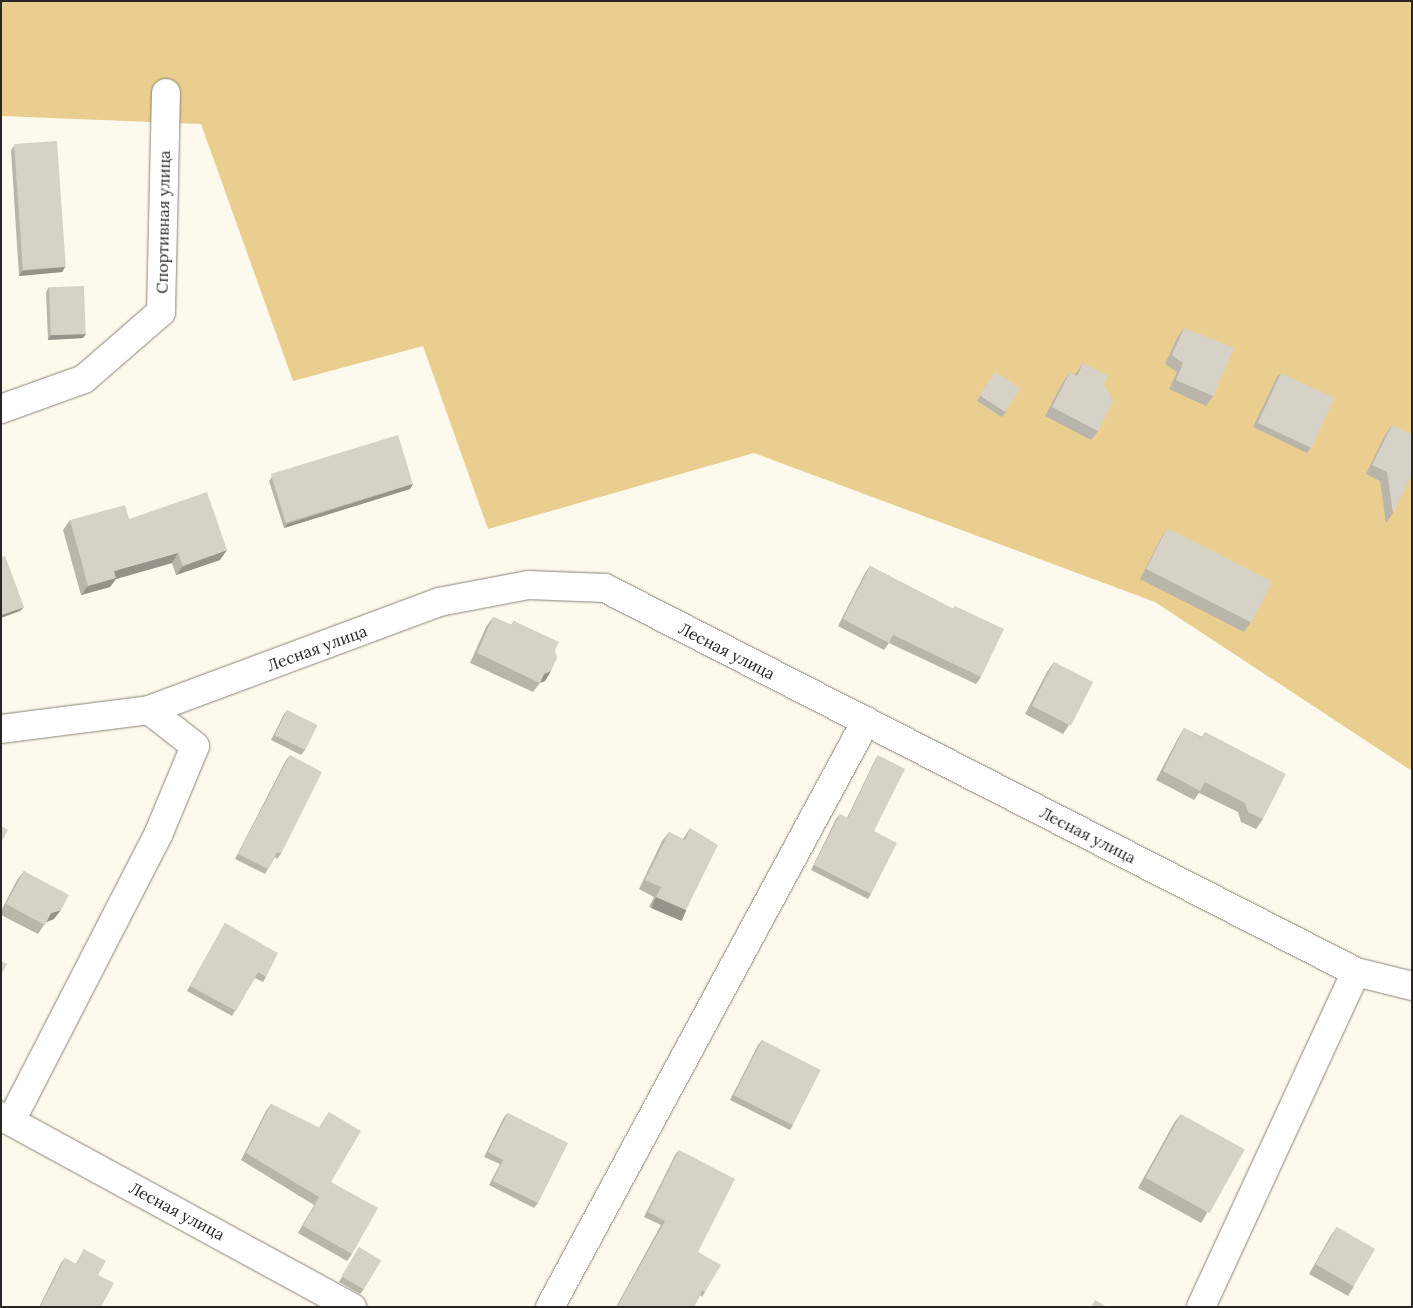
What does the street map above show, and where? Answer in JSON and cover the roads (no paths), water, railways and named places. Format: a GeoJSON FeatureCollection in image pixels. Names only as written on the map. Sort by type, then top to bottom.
{"type":"FeatureCollection","features":[{"type":"Feature","properties":{"kind":"street","name":"Спортивная улица"},"geometry":{"type":"LineString","coordinates":[[1,409],[84,379],[161,312],[166,93]]}},
{"type":"Feature","properties":{"kind":"street","name":"Лесная улица"},"geometry":{"type":"LineString","coordinates":[[1,729],[149,710],[440,602],[528,585],[605,588],[1356,972],[1412,986]]}},
{"type":"Feature","properties":{"kind":"street"},"geometry":{"type":"LineString","coordinates":[[6,1119],[158,835],[195,746],[149,710]]}},
{"type":"Feature","properties":{"kind":"street"},"geometry":{"type":"LineString","coordinates":[[550,1307],[866,721]]}},
{"type":"Feature","properties":{"kind":"street"},"geometry":{"type":"LineString","coordinates":[[1201,1307],[1356,972]]}},
{"type":"Feature","properties":{"kind":"street","name":"Лесная улица"},"geometry":{"type":"LineString","coordinates":[[6,1119],[352,1307]]}}]}
